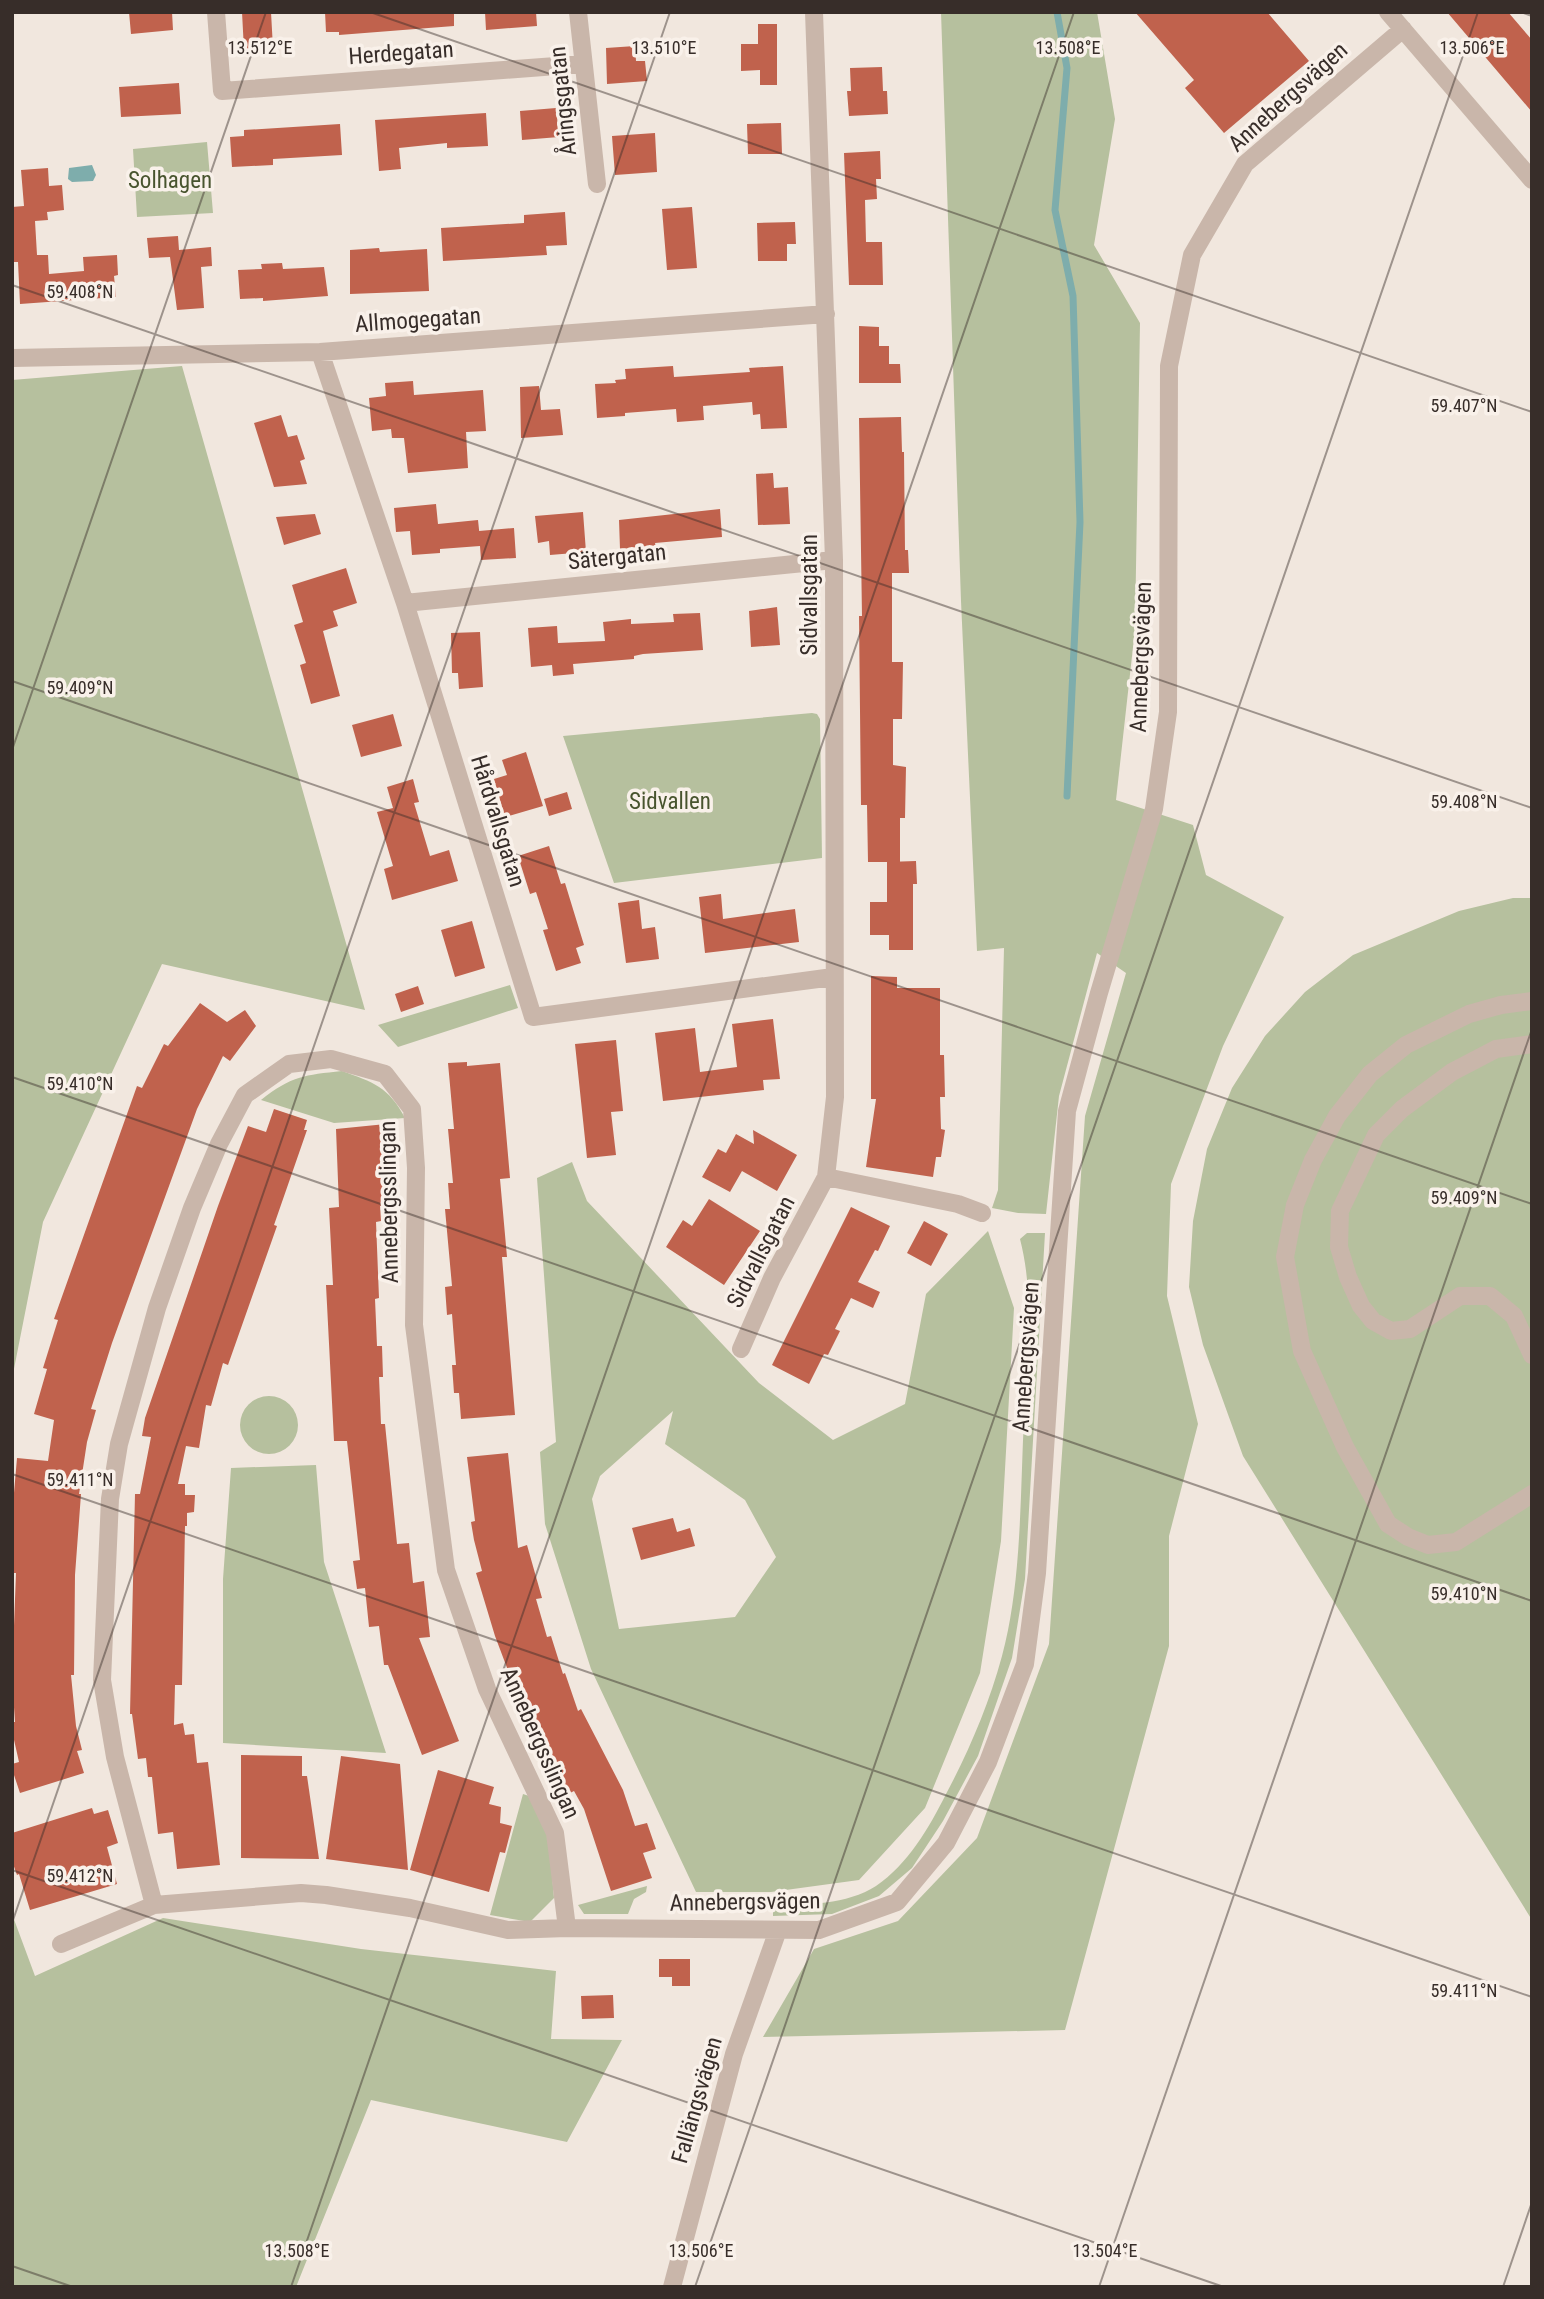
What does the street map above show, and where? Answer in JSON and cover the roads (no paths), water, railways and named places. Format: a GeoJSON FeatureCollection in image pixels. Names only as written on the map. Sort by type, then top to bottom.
{"type":"FeatureCollection","features":[{"type":"Feature","properties":{"kind":"street","name":"Herdegatan"},"geometry":{"type":"LineString","coordinates":[[216,12],[222,91],[583,64]]}},
{"type":"Feature","properties":{"kind":"street","name":"Åringsgatan"},"geometry":{"type":"LineString","coordinates":[[578,12],[597,184]]}},
{"type":"Feature","properties":{"kind":"street","name":"Sidvallsgatan"},"geometry":{"type":"LineString","coordinates":[[741,1349],[772,1278],[827,1177],[835,1097],[834,561],[814,12]]}},
{"type":"Feature","properties":{"kind":"street"},"geometry":{"type":"LineString","coordinates":[[1388,12],[1532,180]]}},
{"type":"Feature","properties":{"kind":"street","name":"Annebergsvägen"},"geometry":{"type":"LineString","coordinates":[[61,1944],[154,1905],[302,1893],[410,1908],[508,1930],[819,1930],[897,1902],[946,1843],[988,1762],[1025,1664],[1037,1573],[1067,1111],[1154,809],[1168,712],[1169,366],[1192,255],[1245,164],[1403,29]]}},
{"type":"Feature","properties":{"kind":"street","name":"Allmogegatan"},"geometry":{"type":"LineString","coordinates":[[12,358],[320,352],[826,314]]}},
{"type":"Feature","properties":{"kind":"street","name":"Hårdvallsgatan"},"geometry":{"type":"LineString","coordinates":[[320,352],[405,603],[533,1017],[833,977]]}},
{"type":"Feature","properties":{"kind":"street","name":"Sätergatan"},"geometry":{"type":"LineString","coordinates":[[405,603],[834,561]]}},
{"type":"Feature","properties":{"kind":"street"},"geometry":{"type":"LineString","coordinates":[[1532,1001],[1501,1005],[1469,1014],[1406,1045],[1370,1074],[1337,1116],[1313,1160],[1295,1205],[1285,1257],[1302,1351],[1345,1447],[1388,1524],[1408,1537],[1428,1545],[1456,1542],[1532,1494]]}},
{"type":"Feature","properties":{"kind":"street"},"geometry":{"type":"LineString","coordinates":[[1532,1044],[1496,1049],[1452,1072],[1402,1109],[1376,1135],[1340,1211],[1339,1247],[1361,1306],[1373,1321],[1391,1331],[1410,1329],[1460,1296],[1490,1296],[1514,1316],[1532,1354]]}},
{"type":"Feature","properties":{"kind":"street","name":"Annebergsslingan"},"geometry":{"type":"LineString","coordinates":[[154,1905],[115,1757],[102,1680],[110,1499],[119,1444],[158,1308],[192,1208],[219,1144],[245,1095],[289,1064],[331,1059],[385,1074],[412,1109],[416,1168],[414,1325],[446,1570],[487,1689],[555,1833],[567,1928]]}},
{"type":"Feature","properties":{"kind":"street"},"geometry":{"type":"LineString","coordinates":[[827,1177],[958,1204],[982,1213]]}},
{"type":"Feature","properties":{"kind":"street","name":"Fallängsvägen"},"geometry":{"type":"LineString","coordinates":[[672,2287],[734,2054],[778,1930]]}},
{"type":"Feature","properties":{"kind":"water"},"geometry":{"type":"Polygon","coordinates":[[[92,165],[96,175],[93,181],[72,182],[68,179],[69,168],[92,165]]]}},
{"type":"Feature","properties":{"kind":"waterway"},"geometry":{"type":"LineString","coordinates":[[1057,12],[1067,68],[1055,210],[1073,296],[1080,522],[1067,796]]}},
{"type":"Feature","properties":{"kind":"park label","name":"Solhagen"},"geometry":{"type":"Point","coordinates":[170,180]}},
{"type":"Feature","properties":{"kind":"park label","name":"Sidvallen"},"geometry":{"type":"Point","coordinates":[670,801]}}]}
